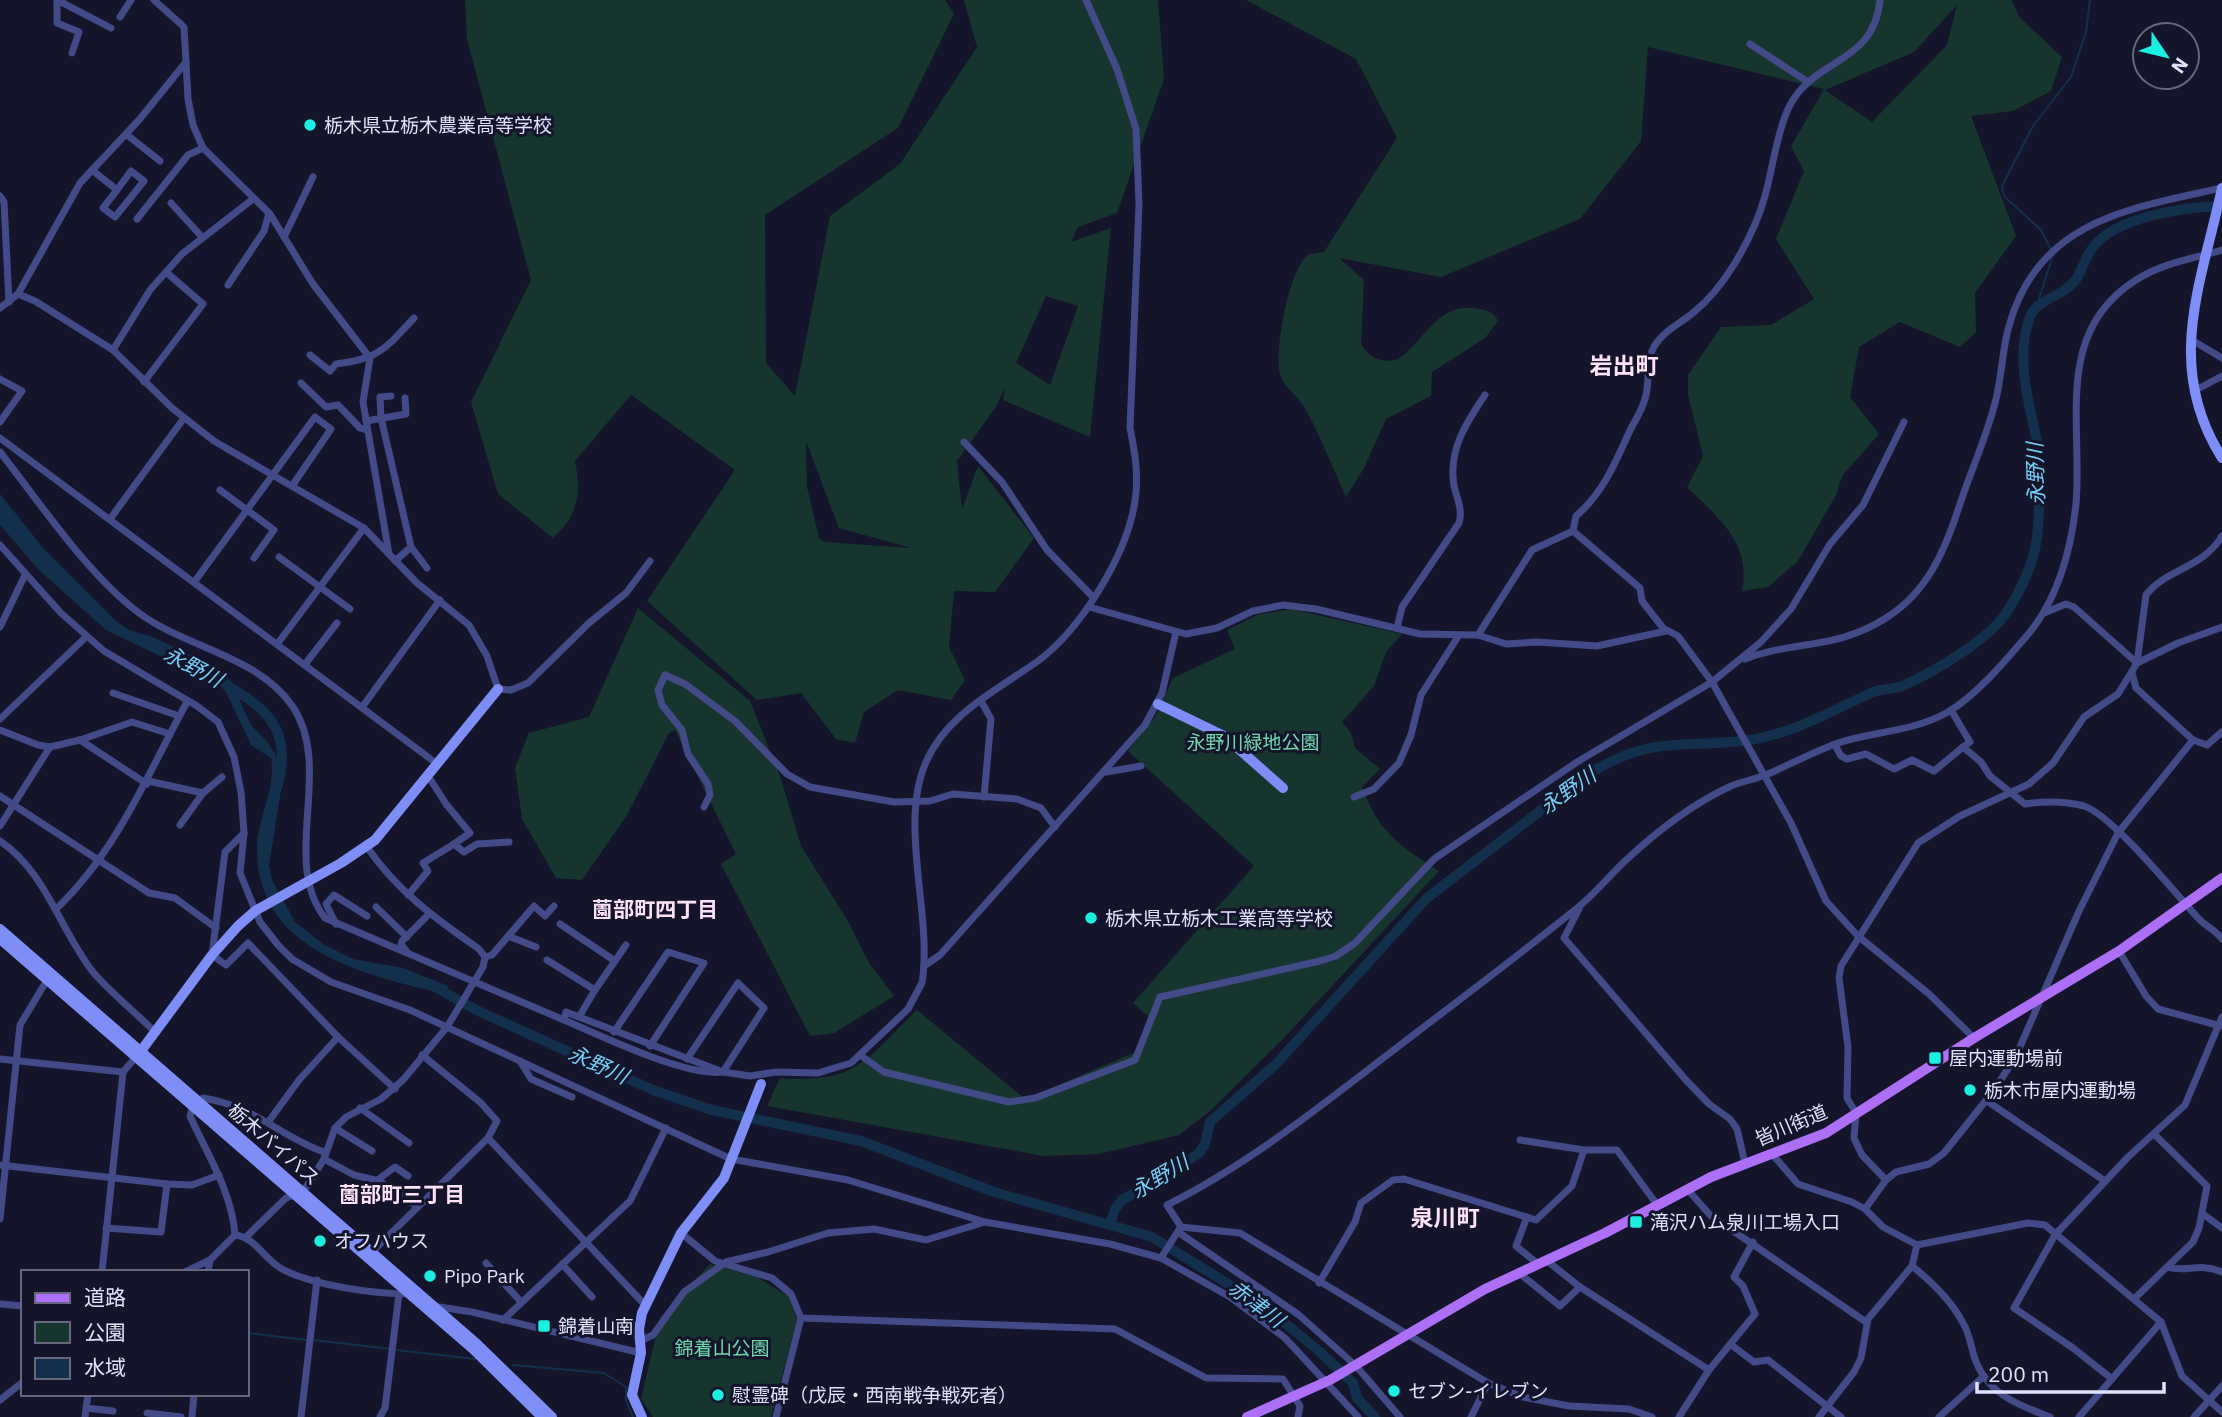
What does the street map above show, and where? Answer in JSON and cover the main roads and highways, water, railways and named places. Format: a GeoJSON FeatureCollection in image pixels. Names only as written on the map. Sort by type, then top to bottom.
{"type":"FeatureCollection","features":[{"type":"Feature","properties":{"kind":"main road","name":"皆川街道"},"geometry":{"type":"LineString","coordinates":[[1247,1417],[1355,1367],[1466,1299],[1688,1190],[1745,1163],[1826,1133],[1974,1038],[2119,951],[2222,877]]}},
{"type":"Feature","properties":{"kind":"water"},"geometry":{"type":"Polygon","coordinates":[[[0,494],[44,549],[116,621],[129,630],[153,637],[191,655],[190,659],[195,662],[197,658],[215,666],[214,669],[231,681],[251,725],[266,740],[281,763],[282,784],[269,865],[272,880],[295,922],[323,944],[353,959],[403,968],[448,986],[445,994],[350,967],[320,952],[295,934],[274,911],[261,882],[257,847],[271,781],[271,758],[251,745],[226,692],[218,684],[106,630],[38,569],[0,525],[0,494]]]}},
{"type":"Feature","properties":{"kind":"waterway"},"geometry":{"type":"LineString","coordinates":[[2051,250],[2041,230],[2004,196],[2002,186],[2033,126],[2071,77],[2086,32],[2090,0]]}},
{"type":"Feature","properties":{"kind":"waterway","name":"永野川"},"geometry":{"type":"LineString","coordinates":[[1110,1224],[1115,1209],[1122,1200],[1171,1173],[1199,1153],[1205,1144],[1210,1122],[1275,1065],[1427,898],[1587,775],[1628,754],[1646,749],[1743,741],[1794,728],[1875,691],[1898,687],[1914,680],[1960,654],[1988,632],[2000,621],[2020,590],[2036,541],[2039,510],[2038,458],[2023,360],[2030,317],[2039,305],[2072,284],[2094,246],[2119,227],[2172,211],[2222,206]]}},
{"type":"Feature","properties":{"kind":"waterway"},"geometry":{"type":"LineString","coordinates":[[2037,305],[2053,255]]}},
{"type":"Feature","properties":{"kind":"waterway","name":"永野川"},"geometry":{"type":"LineString","coordinates":[[225,684],[254,703],[273,724],[282,750],[278,785]]}},
{"type":"Feature","properties":{"kind":"waterway","name":"永野川"},"geometry":{"type":"LineString","coordinates":[[435,987],[476,1010],[653,1090],[712,1110],[861,1141],[994,1192],[1152,1237],[1264,1306],[1353,1383],[1357,1398],[1375,1417]]}},
{"type":"Feature","properties":{"kind":"waterway"},"geometry":{"type":"LineString","coordinates":[[248,1333],[307,1340]]}},
{"type":"Feature","properties":{"kind":"waterway"},"geometry":{"type":"LineString","coordinates":[[313,1340],[391,1349]]}},
{"type":"Feature","properties":{"kind":"waterway"},"geometry":{"type":"LineString","coordinates":[[396,1350],[475,1359]]}},
{"type":"Feature","properties":{"kind":"waterway"},"geometry":{"type":"LineString","coordinates":[[513,1365],[604,1373],[626,1387],[626,1401],[633,1417]]}},
{"type":"Feature","properties":{"kind":"place","name":"栃木県立栃木農業高等学校"},"geometry":{"type":"Point","coordinates":[310,125]}},
{"type":"Feature","properties":{"kind":"place","name":"栃木県立栃木工業高等学校"},"geometry":{"type":"Point","coordinates":[1091,918]}},
{"type":"Feature","properties":{"kind":"place","name":"屋内運動場前"},"geometry":{"type":"Point","coordinates":[1935,1058]}},
{"type":"Feature","properties":{"kind":"place","name":"栃木市屋内運動場"},"geometry":{"type":"Point","coordinates":[1970,1090]}},
{"type":"Feature","properties":{"kind":"place","name":"滝沢ハム泉川工場入口"},"geometry":{"type":"Point","coordinates":[1636,1222]}},
{"type":"Feature","properties":{"kind":"place","name":"オフハウス"},"geometry":{"type":"Point","coordinates":[320,1241]}},
{"type":"Feature","properties":{"kind":"place","name":"Pipo Park"},"geometry":{"type":"Point","coordinates":[430,1276]}},
{"type":"Feature","properties":{"kind":"place","name":"錦着山南"},"geometry":{"type":"Point","coordinates":[544,1326]}},
{"type":"Feature","properties":{"kind":"place","name":"セブン-イレブン"},"geometry":{"type":"Point","coordinates":[1394,1391]}},
{"type":"Feature","properties":{"kind":"place","name":"慰霊碑（戊辰・西南戦争戦死者）"},"geometry":{"type":"Point","coordinates":[718,1395]}},
{"type":"Feature","properties":{"kind":"district","name":"岩出町"},"geometry":{"type":"Point","coordinates":[1624,366]}},
{"type":"Feature","properties":{"kind":"district","name":"薗部町四丁目"},"geometry":{"type":"Point","coordinates":[655,910]}},
{"type":"Feature","properties":{"kind":"district","name":"薗部町三丁目"},"geometry":{"type":"Point","coordinates":[402,1195]}},
{"type":"Feature","properties":{"kind":"district","name":"泉川町"},"geometry":{"type":"Point","coordinates":[1445,1218]}},
{"type":"Feature","properties":{"kind":"park label","name":"永野川緑地公園"},"geometry":{"type":"Point","coordinates":[1253,742]}},
{"type":"Feature","properties":{"kind":"park label","name":"錦着山公園"},"geometry":{"type":"Point","coordinates":[722,1348]}},
{"type":"Feature","properties":{"kind":"water label","name":"赤津川"},"geometry":{"type":"Point","coordinates":[1256,1304]}}]}
